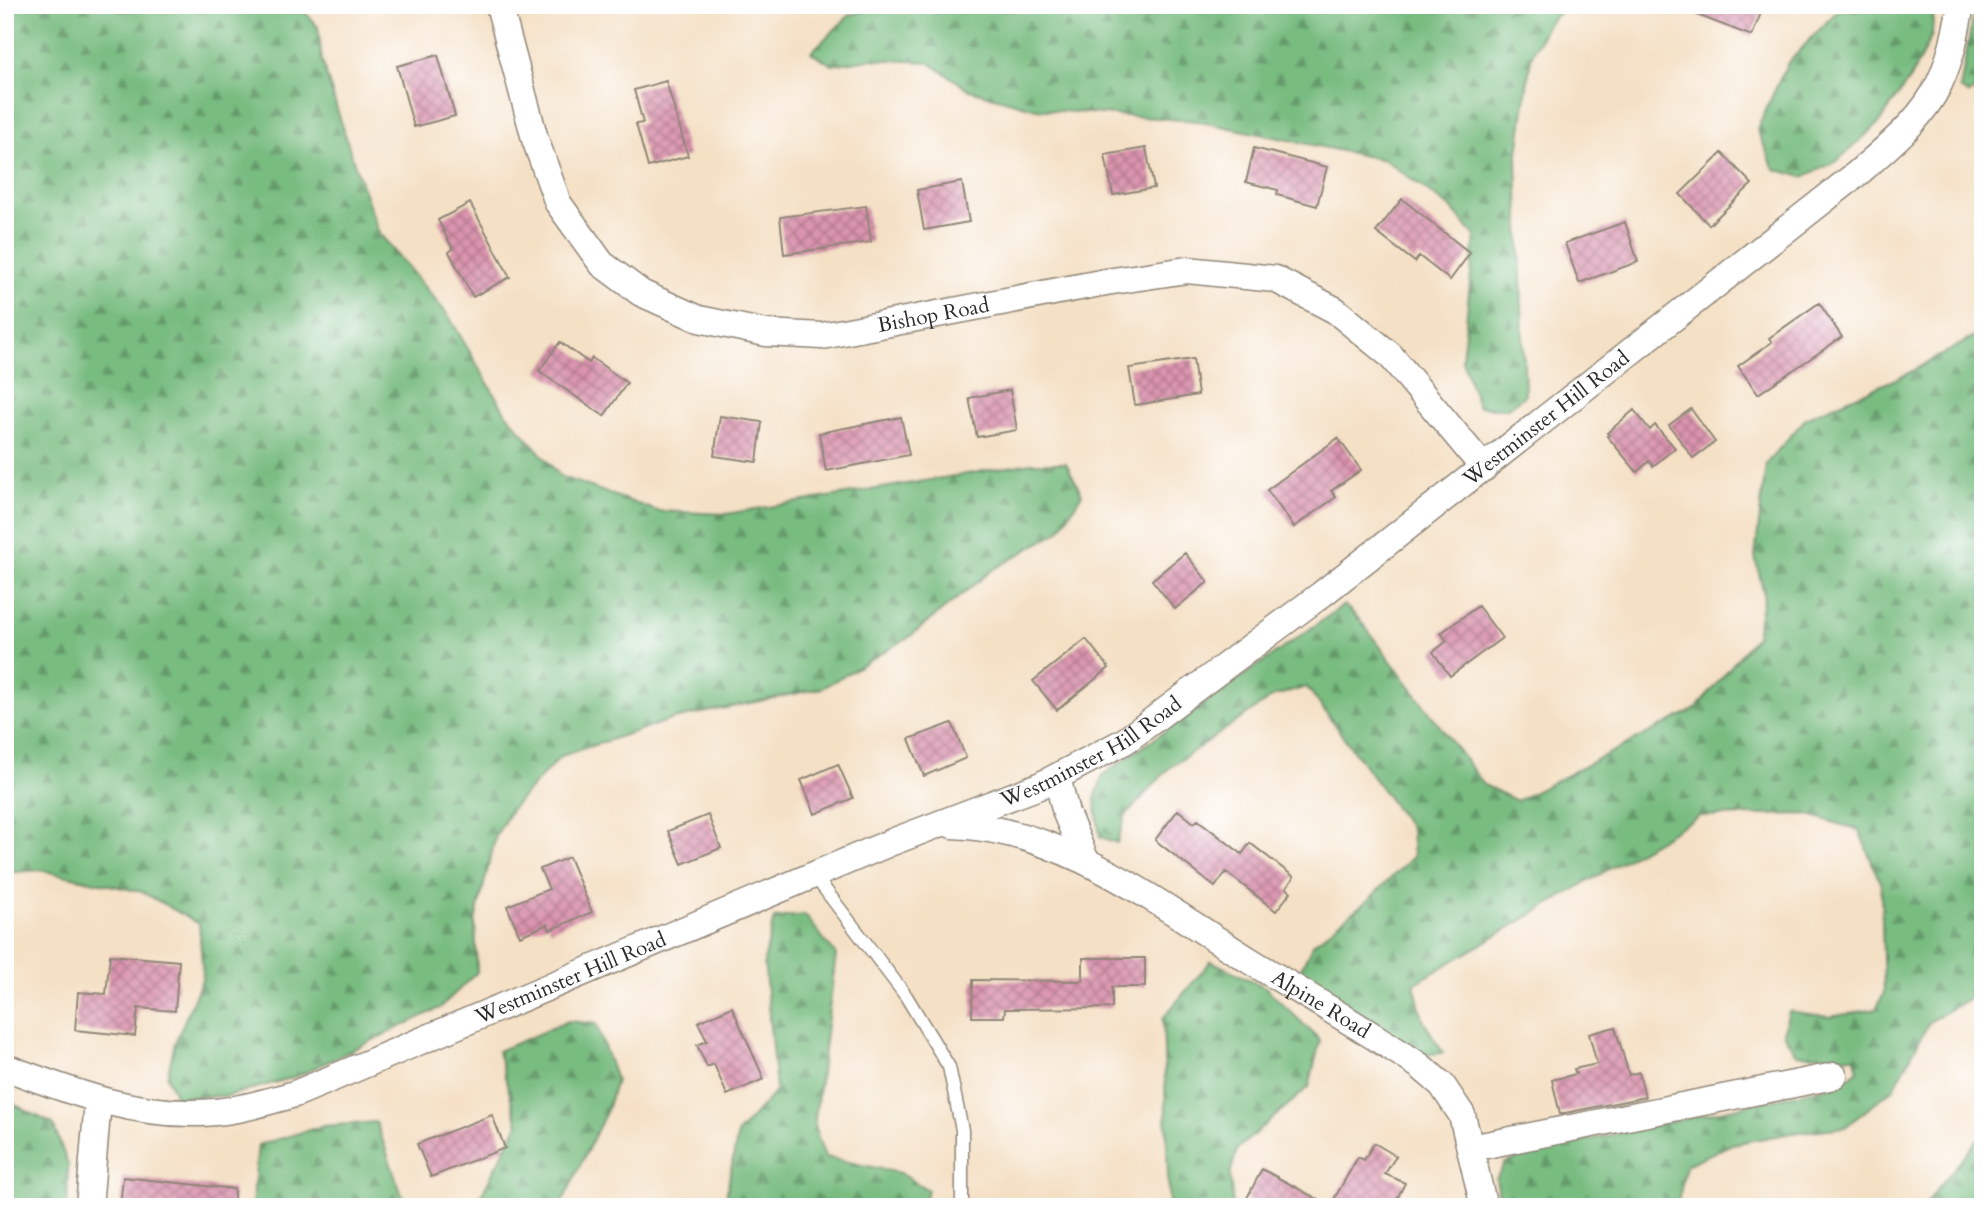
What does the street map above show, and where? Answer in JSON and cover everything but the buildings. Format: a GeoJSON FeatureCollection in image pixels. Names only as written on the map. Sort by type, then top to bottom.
{"type":"FeatureCollection","features":[{"type":"Feature","properties":{"kind":"street","name":"Bishop Road"},"geometry":{"type":"LineString","coordinates":[[499,5],[535,139],[558,203],[602,264],[641,293],[699,319],[766,333],[821,336],[1106,282],[1187,270],[1275,279],[1335,310],[1390,355],[1484,468]]}},
{"type":"Feature","properties":{"kind":"street","name":"Westminster Hill Road"},"geometry":{"type":"LineString","coordinates":[[5,1067],[98,1101],[139,1110],[184,1114],[218,1112],[295,1094],[814,875],[979,811],[1058,777],[1125,741],[1322,594],[1858,173],[1918,116],[1940,83],[1953,47],[1961,5]]}},
{"type":"Feature","properties":{"kind":"street"},"geometry":{"type":"LineString","coordinates":[[1058,777],[1066,813],[1086,861]]}},
{"type":"Feature","properties":{"kind":"street","name":"Alpine Road"},"geometry":{"type":"LineString","coordinates":[[940,825],[970,826],[1018,834],[1086,861],[1420,1066],[1451,1096],[1462,1115],[1484,1207]]}},
{"type":"Feature","properties":{"kind":"street"},"geometry":{"type":"LineString","coordinates":[[1471,1147],[1834,1076]]}},
{"type":"Feature","properties":{"kind":"street"},"geometry":{"type":"LineString","coordinates":[[89,1207],[98,1101]]}},
{"type":"Feature","properties":{"kind":"lane"},"geometry":{"type":"LineString","coordinates":[[814,875],[906,996],[949,1067],[962,1130],[962,1207]]}},
{"type":"Feature","properties":{"kind":"green space"},"geometry":{"type":"Polygon","coordinates":[[[5,5],[299,5],[318,27],[322,61],[379,233],[448,315],[505,412],[560,476],[657,511],[726,514],[1032,463],[1066,463],[1082,494],[1059,531],[991,571],[908,638],[822,688],[673,719],[561,756],[513,807],[496,835],[475,921],[477,972],[440,1008],[298,1076],[228,1096],[176,1097],[167,1077],[175,1043],[203,977],[199,924],[142,892],[40,870],[5,873],[5,5]]]}},
{"type":"Feature","properties":{"kind":"green space"},"geometry":{"type":"Polygon","coordinates":[[[882,5],[1568,5],[1548,23],[1531,57],[1517,160],[1525,395],[1506,409],[1478,406],[1462,360],[1475,236],[1452,209],[1385,160],[1196,121],[1036,109],[970,90],[928,62],[870,59],[832,65],[811,52],[850,15],[882,5]]]}},
{"type":"Feature","properties":{"kind":"green space"},"geometry":{"type":"Polygon","coordinates":[[[1843,5],[1934,5],[1932,35],[1911,77],[1878,124],[1837,161],[1803,177],[1774,169],[1757,129],[1787,64],[1843,5]]]}},
{"type":"Feature","properties":{"kind":"green space"},"geometry":{"type":"Polygon","coordinates":[[[1975,5],[1983,5],[1983,84],[1969,94],[1960,89],[1975,5]]]}},
{"type":"Feature","properties":{"kind":"green space"},"geometry":{"type":"Polygon","coordinates":[[[1983,332],[1983,996],[1975,995],[1929,1022],[1894,1088],[1845,1127],[1732,1144],[1686,1165],[1677,1207],[1501,1207],[1496,1179],[1505,1163],[1542,1150],[1839,1085],[1858,1070],[1855,1057],[1796,1054],[1783,1033],[1789,1011],[1829,1017],[1876,1009],[1884,993],[1881,885],[1859,830],[1806,814],[1699,816],[1414,984],[1423,1020],[1443,1053],[1419,1055],[1299,973],[1313,944],[1368,900],[1413,857],[1411,829],[1307,687],[1274,696],[1169,768],[1126,815],[1117,843],[1100,837],[1095,799],[1103,775],[1344,605],[1360,620],[1484,785],[1517,801],[1697,708],[1756,636],[1764,594],[1755,557],[1766,464],[1807,417],[1905,375],[1983,332]]]}},
{"type":"Feature","properties":{"kind":"green space"},"geometry":{"type":"Polygon","coordinates":[[[805,915],[836,955],[814,1126],[825,1157],[900,1173],[928,1190],[923,1207],[824,1202],[818,1207],[724,1207],[738,1133],[776,1091],[764,961],[774,918],[805,915]]]}},
{"type":"Feature","properties":{"kind":"green space"},"geometry":{"type":"Polygon","coordinates":[[[1211,961],[1265,987],[1320,1040],[1309,1087],[1237,1149],[1230,1175],[1233,1207],[1169,1207],[1163,1018],[1211,961]]]}},
{"type":"Feature","properties":{"kind":"green space"},"geometry":{"type":"Polygon","coordinates":[[[568,1021],[596,1024],[616,1080],[607,1110],[560,1207],[475,1207],[518,1124],[498,1051],[568,1021]]]}},
{"type":"Feature","properties":{"kind":"green space"},"geometry":{"type":"Polygon","coordinates":[[[5,1100],[53,1124],[68,1165],[67,1207],[16,1207],[5,1195],[5,1100]]]}},
{"type":"Feature","properties":{"kind":"green space"},"geometry":{"type":"Polygon","coordinates":[[[376,1122],[406,1207],[252,1207],[258,1145],[323,1126],[376,1122]]]}},
{"type":"Feature","properties":{"kind":"green space"},"geometry":{"type":"Polygon","coordinates":[[[1983,1133],[1983,1207],[1924,1207],[1924,1205],[1983,1133]]]}}]}
